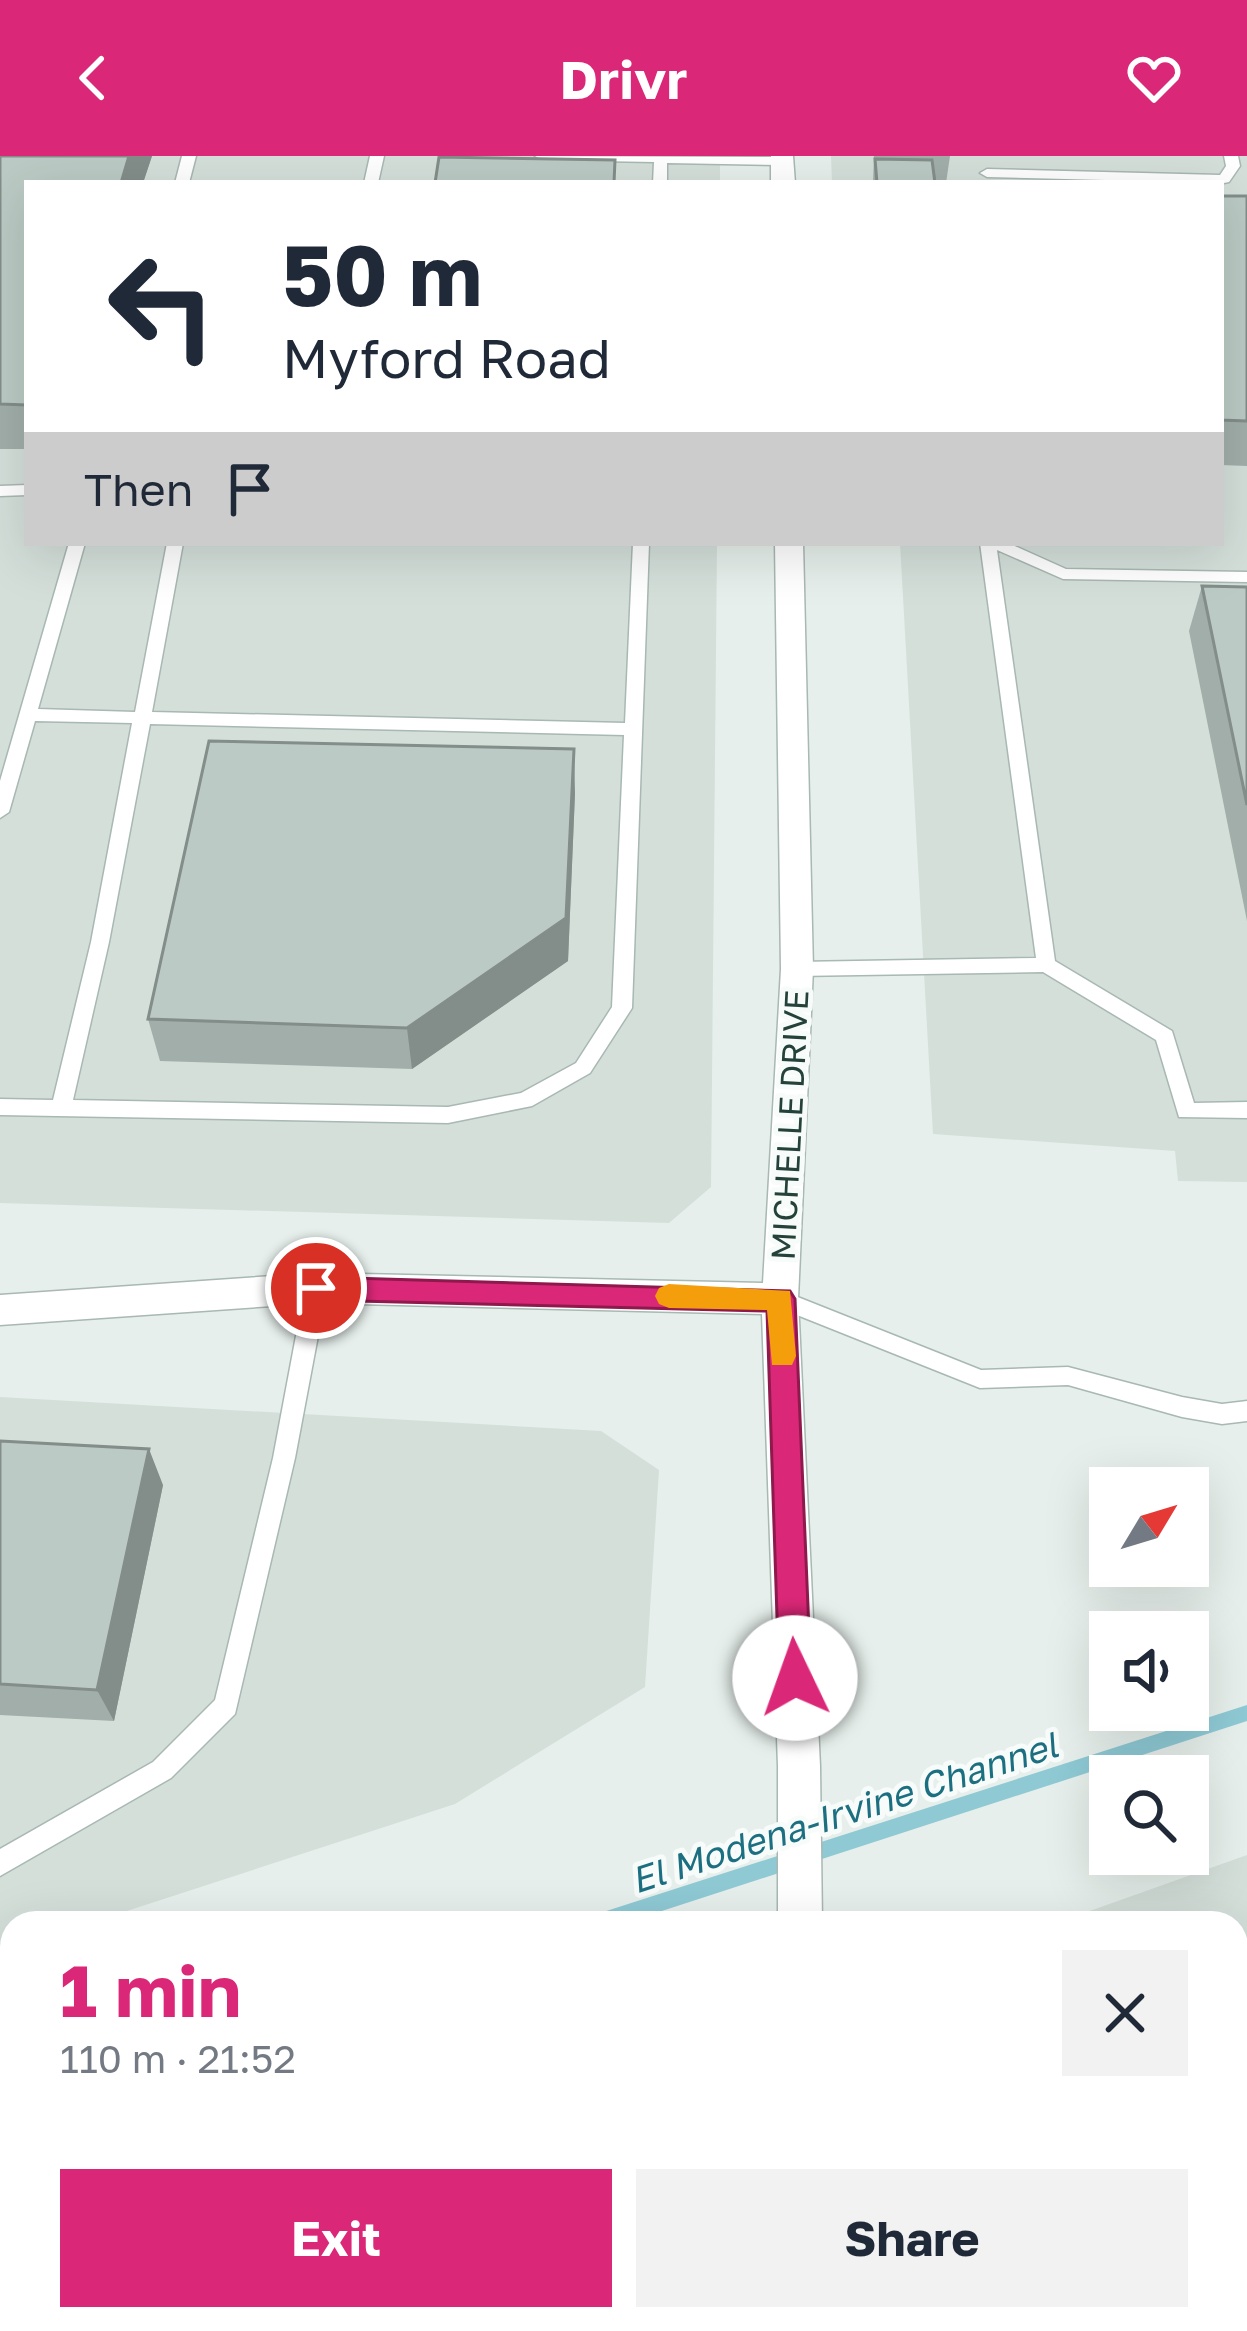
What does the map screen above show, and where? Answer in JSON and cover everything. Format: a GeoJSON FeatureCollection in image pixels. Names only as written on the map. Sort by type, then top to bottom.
{"type":"FeatureCollection","features":[{"type":"Feature","properties":{"kind":"street","name":"MICHELLE DRIVE"},"geometry":{"type":"LineString","coordinates":[[789,546],[797,969],[781,1299],[800,1911]]}},
{"type":"Feature","properties":{"kind":"street"},"geometry":{"type":"LineString","coordinates":[[0,1310],[316,1288],[781,1299]]}},
{"type":"Feature","properties":{"kind":"lane"},"geometry":{"type":"LineString","coordinates":[[542,156],[782,166]]}},
{"type":"Feature","properties":{"kind":"lane"},"geometry":{"type":"LineString","coordinates":[[985,156],[984,178],[1224,179],[1233,166],[1232,156]]}},
{"type":"Feature","properties":{"kind":"lane"},"geometry":{"type":"LineString","coordinates":[[0,812],[76,546]]}},
{"type":"Feature","properties":{"kind":"lane"},"geometry":{"type":"LineString","coordinates":[[61,1108],[100,942],[174,546]]}},
{"type":"Feature","properties":{"kind":"lane"},"geometry":{"type":"LineString","coordinates":[[0,1107],[448,1115],[524,1100],[583,1068],[622,1008],[641,546]]}},
{"type":"Feature","properties":{"kind":"lane"},"geometry":{"type":"LineString","coordinates":[[992,546],[1046,965]]}},
{"type":"Feature","properties":{"kind":"lane"},"geometry":{"type":"LineString","coordinates":[[999,546],[1064,574],[1247,577]]}},
{"type":"Feature","properties":{"kind":"lane"},"geometry":{"type":"LineString","coordinates":[[28,715],[633,729]]}},
{"type":"Feature","properties":{"kind":"lane"},"geometry":{"type":"LineString","coordinates":[[797,969],[1046,965],[1165,1036],[1186,1112],[1247,1110]]}},
{"type":"Feature","properties":{"kind":"lane"},"geometry":{"type":"LineString","coordinates":[[0,1863],[162,1769],[226,1706],[284,1458],[316,1288]]}},
{"type":"Feature","properties":{"kind":"lane"},"geometry":{"type":"LineString","coordinates":[[781,1299],[980,1379],[1068,1376],[1182,1407],[1222,1414],[1247,1411]]}},
{"type":"Feature","properties":{"kind":"shaded area"},"geometry":{"type":"Polygon","coordinates":[[[0,156],[720,156],[720,180],[24,180],[24,546],[717,546],[711,1187],[669,1223],[0,1203],[0,156]]]}},
{"type":"Feature","properties":{"kind":"shaded area"},"geometry":{"type":"Polygon","coordinates":[[[831,156],[1247,156],[1247,1182],[1178,1181],[1175,1151],[933,1134],[900,546],[1224,546],[1224,180],[832,180],[831,156]]]}},
{"type":"Feature","properties":{"kind":"shaded area"},"geometry":{"type":"Polygon","coordinates":[[[0,1397],[601,1431],[659,1470],[645,1687],[455,1804],[127,1911],[0,1911],[0,1397]]]}},
{"type":"Feature","properties":{"kind":"shaded area"},"geometry":{"type":"Polygon","coordinates":[[[1247,1855],[1247,1911],[1090,1911],[1191,1875],[1209,1875],[1209,1869],[1247,1855]]]}},
{"type":"Feature","properties":{"kind":"building"},"geometry":{"type":"Polygon","coordinates":[[[0,156],[129,156],[122,180],[24,180],[24,405],[0,404],[0,156]]]}},
{"type":"Feature","properties":{"kind":"building"},"geometry":{"type":"Polygon","coordinates":[[[439,157],[615,160],[614,180],[435,180],[439,157]]]}},
{"type":"Feature","properties":{"kind":"building"},"geometry":{"type":"Polygon","coordinates":[[[875,159],[932,160],[935,180],[877,180],[875,159]]]}},
{"type":"Feature","properties":{"kind":"building"},"geometry":{"type":"Polygon","coordinates":[[[1224,196],[1247,196],[1247,421],[1224,420],[1224,196]]]}},
{"type":"Feature","properties":{"kind":"building"},"geometry":{"type":"Polygon","coordinates":[[[1202,586],[1247,587],[1247,805],[1202,586]]]}},
{"type":"Feature","properties":{"kind":"building"},"geometry":{"type":"Polygon","coordinates":[[[209,741],[574,749],[566,918],[407,1028],[148,1019],[209,741]]]}},
{"type":"Feature","properties":{"kind":"building"},"geometry":{"type":"Polygon","coordinates":[[[0,1441],[149,1449],[97,1690],[0,1684],[0,1441]]]}},
{"type":"Feature","properties":{"kind":"waterway","name":"El Modena-Irvine Channel"},"geometry":{"type":"LineString","coordinates":[[634,1911],[1247,1713]]}},
{"type":"Feature","properties":{"kind":"slow traffic"},"geometry":{"type":"LineString","coordinates":[[669,1296],[781,1299],[782,1356]]}},
{"type":"Feature","properties":{"kind":"route"},"geometry":{"type":"LineString","coordinates":[[316,1288],[781,1299],[795,1678]]}}]}
